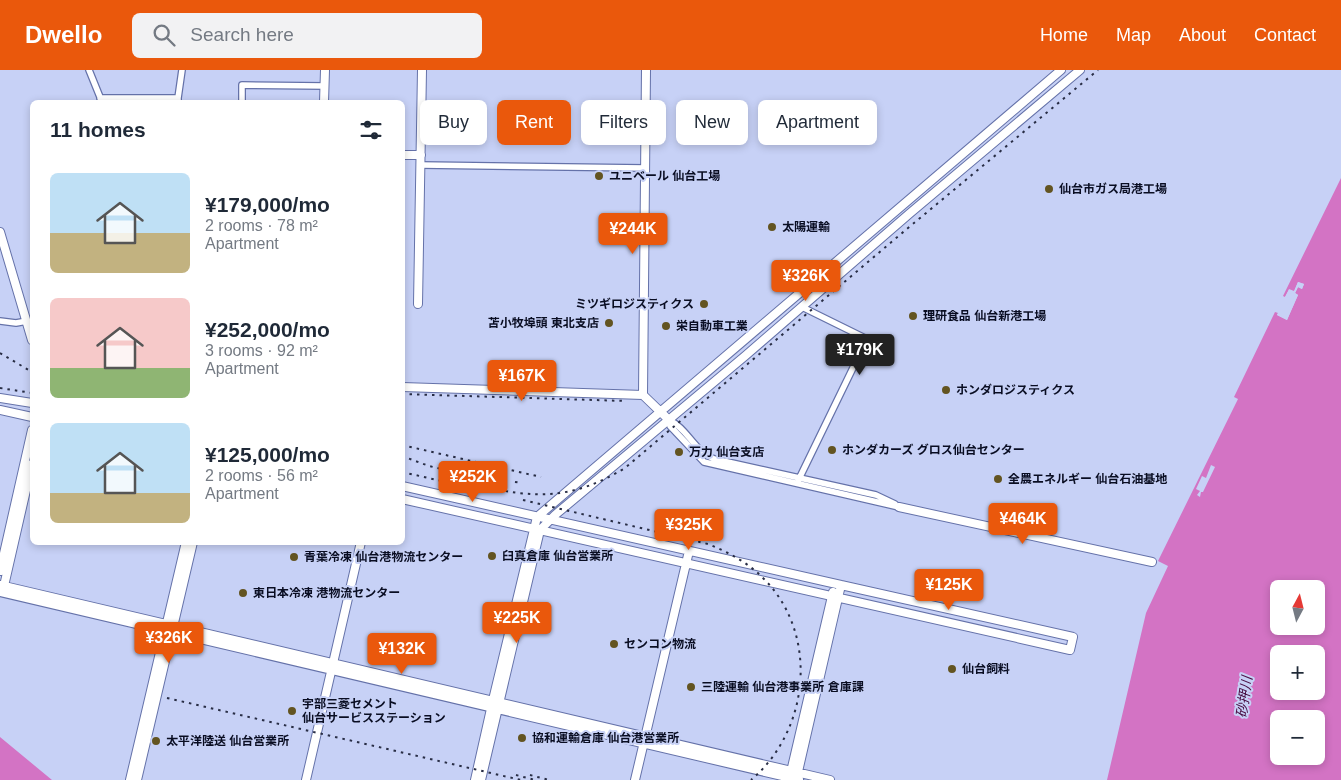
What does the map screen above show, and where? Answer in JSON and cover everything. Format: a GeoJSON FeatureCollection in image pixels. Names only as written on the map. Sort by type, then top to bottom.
{"type":"FeatureCollection","features":[{"type":"Feature","properties":{"kind":"street"},"geometry":{"type":"LineString","coordinates":[[89,70],[101,100],[178,100],[182,70]]}},
{"type":"Feature","properties":{"kind":"street"},"geometry":{"type":"LineString","coordinates":[[324,100],[325,70]]}},
{"type":"Feature","properties":{"kind":"street"},"geometry":{"type":"LineString","coordinates":[[418,304],[422,70]]}},
{"type":"Feature","properties":{"kind":"street"},"geometry":{"type":"LineString","coordinates":[[643,395],[646,70]]}},
{"type":"Feature","properties":{"kind":"street"},"geometry":{"type":"LineString","coordinates":[[475,780],[537,529],[537,517],[1061,70]]}},
{"type":"Feature","properties":{"kind":"street"},"geometry":{"type":"LineString","coordinates":[[537,529],[669,420],[1080,70]]}},
{"type":"Feature","properties":{"kind":"street"},"geometry":{"type":"LineString","coordinates":[[242,100],[242,85],[324,86]]}},
{"type":"Feature","properties":{"kind":"street"},"geometry":{"type":"LineString","coordinates":[[405,154],[421,155]]}},
{"type":"Feature","properties":{"kind":"street"},"geometry":{"type":"LineString","coordinates":[[421,165],[646,168]]}},
{"type":"Feature","properties":{"kind":"street"},"geometry":{"type":"LineString","coordinates":[[902,206],[909,214]]}},
{"type":"Feature","properties":{"kind":"street"},"geometry":{"type":"LineString","coordinates":[[0,232],[30,332]]}},
{"type":"Feature","properties":{"kind":"street"},"geometry":{"type":"LineString","coordinates":[[798,481],[867,339],[802,307]]}},
{"type":"Feature","properties":{"kind":"street"},"geometry":{"type":"LineString","coordinates":[[0,321],[16,323],[27,321]]}},
{"type":"Feature","properties":{"kind":"street"},"geometry":{"type":"LineString","coordinates":[[405,387],[643,395],[669,420],[677,424],[708,456],[798,481],[876,495],[899,507],[1152,562]]}},
{"type":"Feature","properties":{"kind":"street"},"geometry":{"type":"LineString","coordinates":[[0,398],[30,403]]}},
{"type":"Feature","properties":{"kind":"street"},"geometry":{"type":"LineString","coordinates":[[0,410],[30,416]]}},
{"type":"Feature","properties":{"kind":"street"},"geometry":{"type":"LineString","coordinates":[[0,571],[30,439]]}},
{"type":"Feature","properties":{"kind":"street"},"geometry":{"type":"LineString","coordinates":[[30,472],[1,588],[794,777],[830,780]]}},
{"type":"Feature","properties":{"kind":"street"},"geometry":{"type":"LineString","coordinates":[[405,487],[1073,637],[1070,650],[405,500]]}},
{"type":"Feature","properties":{"kind":"street"},"geometry":{"type":"LineString","coordinates":[[137,780],[185,545]]}},
{"type":"Feature","properties":{"kind":"street"},"geometry":{"type":"LineString","coordinates":[[130,780],[192,545]]}},
{"type":"Feature","properties":{"kind":"street"},"geometry":{"type":"LineString","coordinates":[[306,780],[360,545]]}},
{"type":"Feature","properties":{"kind":"street"},"geometry":{"type":"LineString","coordinates":[[635,780],[689,551]]}},
{"type":"Feature","properties":{"kind":"street"},"geometry":{"type":"LineString","coordinates":[[794,777],[838,584]]}},
{"type":"Feature","properties":{"kind":"street"},"geometry":{"type":"LineString","coordinates":[[481,780],[495,705]]}},
{"type":"Feature","properties":{"kind":"water","name":"砂押川"},"geometry":{"type":"Polygon","coordinates":[[[1341,178],[1341,780],[1107,780],[1146,613],[1168,566],[1158,561],[1238,399],[1234,397],[1275,312],[1287,320],[1298,295],[1295,293],[1298,287],[1302,289],[1304,284],[1298,282],[1294,292],[1289,290],[1285,297],[1283,296],[1341,178]]]}},
{"type":"Feature","properties":{"kind":"water"},"geometry":{"type":"Polygon","coordinates":[[[0,737],[52,780],[0,780],[0,737]]]}},
{"type":"Feature","properties":{"kind":"pier"},"geometry":{"type":"Polygon","coordinates":[[[1298,282],[1304,284],[1302,289],[1298,287],[1295,293],[1298,295],[1287,320],[1277,315],[1279,311],[1280,314],[1286,317],[1295,296],[1290,293],[1284,299],[1289,289],[1294,291],[1298,282]]]}},
{"type":"Feature","properties":{"kind":"pier"},"geometry":{"type":"Polygon","coordinates":[[[1211,465],[1215,467],[1200,497],[1197,495],[1200,491],[1196,489],[1202,476],[1206,478],[1211,465]]]}},
{"type":"Feature","properties":{"kind":"railway"},"geometry":{"type":"LineString","coordinates":[[476,485],[517,493],[553,494],[588,486],[625,468],[1098,70]]}},
{"type":"Feature","properties":{"kind":"railway"},"geometry":{"type":"LineString","coordinates":[[0,353],[30,371]]}},
{"type":"Feature","properties":{"kind":"railway"},"geometry":{"type":"LineString","coordinates":[[0,388],[30,393]]}},
{"type":"Feature","properties":{"kind":"railway"},"geometry":{"type":"LineString","coordinates":[[405,394],[626,401]]}},
{"type":"Feature","properties":{"kind":"railway"},"geometry":{"type":"LineString","coordinates":[[405,446],[541,477]]}},
{"type":"Feature","properties":{"kind":"railway"},"geometry":{"type":"LineString","coordinates":[[405,457],[429,466],[496,482]]}},
{"type":"Feature","properties":{"kind":"railway"},"geometry":{"type":"LineString","coordinates":[[405,473],[481,490]]}},
{"type":"Feature","properties":{"kind":"railway"},"geometry":{"type":"LineString","coordinates":[[515,482],[522,483]]}},
{"type":"Feature","properties":{"kind":"railway"},"geometry":{"type":"LineString","coordinates":[[523,500],[708,544],[739,559],[766,581],[783,604],[794,629],[800,656],[800,683],[795,710],[785,736],[770,760],[751,780]]}},
{"type":"Feature","properties":{"kind":"railway"},"geometry":{"type":"LineString","coordinates":[[167,698],[521,780]]}},
{"type":"Feature","properties":{"kind":"railway"},"geometry":{"type":"LineString","coordinates":[[516,775],[535,780]]}},
{"type":"Feature","properties":{"kind":"railway"},"geometry":{"type":"LineString","coordinates":[[530,775],[549,780]]}},
{"type":"Feature","properties":{"kind":"place","name":"ユニベール 仙台工場"},"geometry":{"type":"Point","coordinates":[599,176]}},
{"type":"Feature","properties":{"kind":"place","name":"仙台市ガス局港工場"},"geometry":{"type":"Point","coordinates":[1049,189]}},
{"type":"Feature","properties":{"kind":"place","name":"太陽運輸"},"geometry":{"type":"Point","coordinates":[772,227]}},
{"type":"Feature","properties":{"kind":"place","name":"ミツギロジスティクス"},"geometry":{"type":"Point","coordinates":[704,304]}},
{"type":"Feature","properties":{"kind":"place","name":"理研食品 仙台新港工場"},"geometry":{"type":"Point","coordinates":[913,316]}},
{"type":"Feature","properties":{"kind":"place","name":"苫小牧埠頭 東北支店"},"geometry":{"type":"Point","coordinates":[609,323]}},
{"type":"Feature","properties":{"kind":"place","name":"栄自動車工業"},"geometry":{"type":"Point","coordinates":[666,326]}},
{"type":"Feature","properties":{"kind":"place","name":"ホンダロジスティクス"},"geometry":{"type":"Point","coordinates":[946,390]}},
{"type":"Feature","properties":{"kind":"place","name":"ホンダカーズ グロス仙台センター"},"geometry":{"type":"Point","coordinates":[832,450]}},
{"type":"Feature","properties":{"kind":"place","name":"万力 仙台支店"},"geometry":{"type":"Point","coordinates":[679,452]}},
{"type":"Feature","properties":{"kind":"place","name":"全農エネルギー 仙台石油基地"},"geometry":{"type":"Point","coordinates":[998,479]}},
{"type":"Feature","properties":{"kind":"place","name":"臼真倉庫 仙台営業所"},"geometry":{"type":"Point","coordinates":[492,556]}},
{"type":"Feature","properties":{"kind":"place","name":"青葉冷凍 仙台港物流センター"},"geometry":{"type":"Point","coordinates":[294,557]}},
{"type":"Feature","properties":{"kind":"place","name":"東日本冷凍 港物流センター"},"geometry":{"type":"Point","coordinates":[243,593]}},
{"type":"Feature","properties":{"kind":"place","name":"センコン物流"},"geometry":{"type":"Point","coordinates":[614,644]}},
{"type":"Feature","properties":{"kind":"place","name":"仙台飼料"},"geometry":{"type":"Point","coordinates":[952,669]}},
{"type":"Feature","properties":{"kind":"place","name":"三陸運輸 仙台港事業所 倉庫課"},"geometry":{"type":"Point","coordinates":[691,687]}},
{"type":"Feature","properties":{"kind":"place","name":"宇部三菱セメント 仙台サービスステーション"},"geometry":{"type":"Point","coordinates":[292,711]}},
{"type":"Feature","properties":{"kind":"place","name":"協和運輸倉庫 仙台港営業所"},"geometry":{"type":"Point","coordinates":[522,738]}},
{"type":"Feature","properties":{"kind":"place","name":"太平洋陸送 仙台営業所"},"geometry":{"type":"Point","coordinates":[156,741]}}]}
